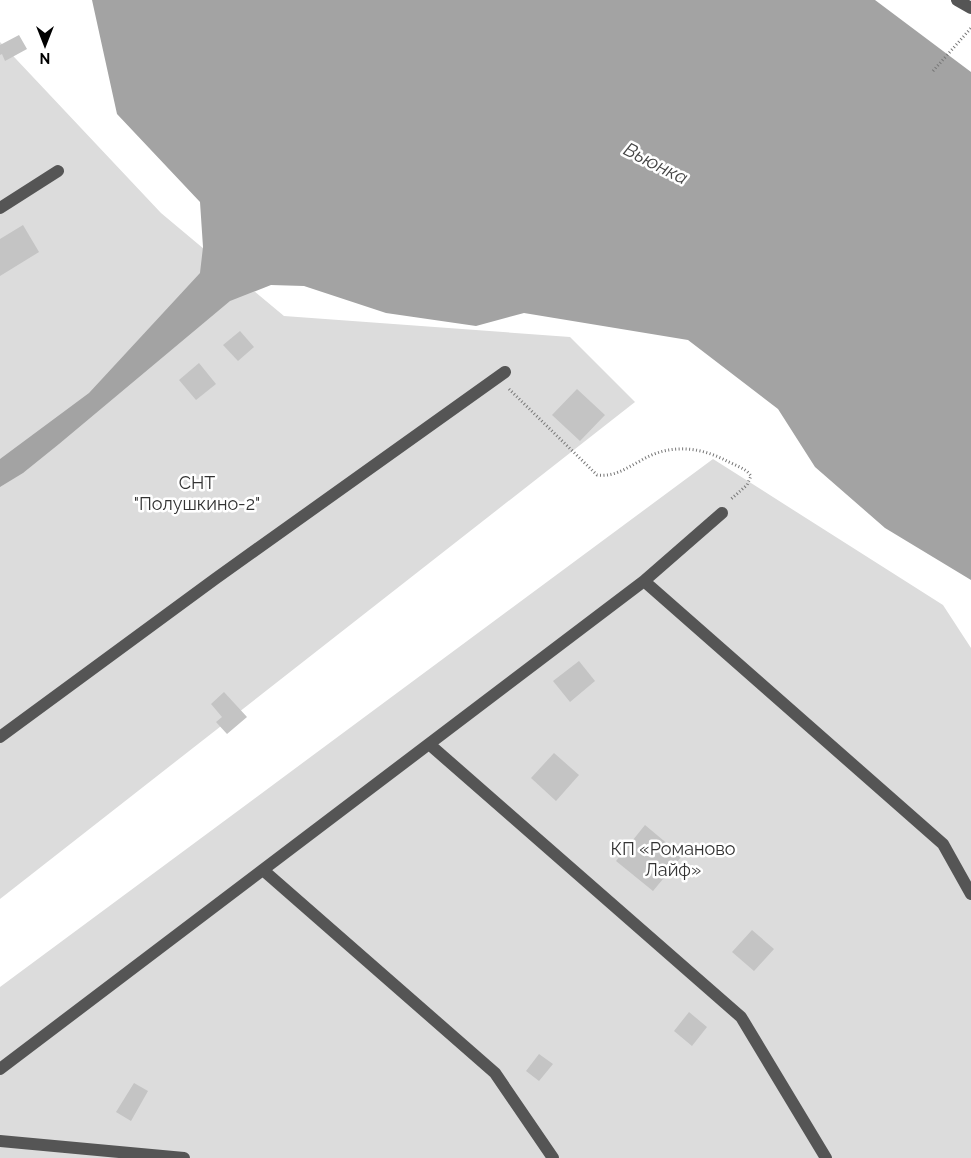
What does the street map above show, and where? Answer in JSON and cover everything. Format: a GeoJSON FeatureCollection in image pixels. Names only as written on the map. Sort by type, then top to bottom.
{"type":"FeatureCollection","features":[{"type":"Feature","properties":{"kind":"lane"},"geometry":{"type":"LineString","coordinates":[[957,0],[971,8]]}},
{"type":"Feature","properties":{"kind":"lane"},"geometry":{"type":"LineString","coordinates":[[0,208],[58,171]]}},
{"type":"Feature","properties":{"kind":"lane"},"geometry":{"type":"LineString","coordinates":[[0,737],[215,579],[505,372]]}},
{"type":"Feature","properties":{"kind":"lane"},"geometry":{"type":"LineString","coordinates":[[0,1069],[644,580],[722,513]]}},
{"type":"Feature","properties":{"kind":"lane"},"geometry":{"type":"LineString","coordinates":[[644,580],[942,844],[971,894]]}},
{"type":"Feature","properties":{"kind":"lane"},"geometry":{"type":"LineString","coordinates":[[429,744],[741,1017],[826,1158]]}},
{"type":"Feature","properties":{"kind":"lane"},"geometry":{"type":"LineString","coordinates":[[263,870],[495,1073],[553,1158]]}},
{"type":"Feature","properties":{"kind":"lane"},"geometry":{"type":"LineString","coordinates":[[0,1141],[184,1158]]}},
{"type":"Feature","properties":{"kind":"path"},"geometry":{"type":"LineString","coordinates":[[933,71],[971,28]]}},
{"type":"Feature","properties":{"kind":"path"},"geometry":{"type":"LineString","coordinates":[[494,380],[507,386],[596,475],[619,473],[642,459],[683,447],[706,451],[742,469],[750,474],[751,481],[736,494],[722,513]]}},
{"type":"Feature","properties":{"kind":"green space","name":"СНТ \"Полушкино-2\""},"geometry":{"type":"Polygon","coordinates":[[[0,42],[161,213],[284,316],[570,337],[635,402],[0,899],[0,42]]]}},
{"type":"Feature","properties":{"kind":"green space","name":"КП «Романово Лайф»"},"geometry":{"type":"Polygon","coordinates":[[[713,459],[943,605],[971,648],[971,1158],[0,1158],[0,987],[713,459]]]}},
{"type":"Feature","properties":{"kind":"water","name":"Вьюнка"},"geometry":{"type":"Polygon","coordinates":[[[92,0],[875,0],[971,72],[971,580],[885,528],[815,467],[778,409],[688,340],[524,313],[476,326],[386,313],[304,286],[271,285],[230,301],[59,444],[23,473],[0,487],[0,459],[89,393],[200,273],[203,247],[200,202],[117,114],[92,0]]]}},
{"type":"Feature","properties":{"kind":"building"},"geometry":{"type":"Polygon","coordinates":[[[19,35],[27,49],[5,61],[2,54],[0,55],[0,45],[19,35]]]}},
{"type":"Feature","properties":{"kind":"building"},"geometry":{"type":"Polygon","coordinates":[[[23,225],[39,252],[0,276],[0,239],[23,225]]]}},
{"type":"Feature","properties":{"kind":"building"},"geometry":{"type":"Polygon","coordinates":[[[240,331],[254,347],[238,361],[223,345],[240,331]]]}},
{"type":"Feature","properties":{"kind":"building"},"geometry":{"type":"Polygon","coordinates":[[[199,363],[216,384],[196,400],[179,380],[199,363]]]}},
{"type":"Feature","properties":{"kind":"building"},"geometry":{"type":"Polygon","coordinates":[[[577,389],[605,415],[580,441],[552,415],[577,389]]]}},
{"type":"Feature","properties":{"kind":"building"},"geometry":{"type":"Polygon","coordinates":[[[579,661],[595,681],[570,702],[553,681],[579,661]]]}},
{"type":"Feature","properties":{"kind":"building"},"geometry":{"type":"Polygon","coordinates":[[[224,692],[247,717],[227,734],[216,722],[222,717],[211,704],[224,692]]]}},
{"type":"Feature","properties":{"kind":"building"},"geometry":{"type":"Polygon","coordinates":[[[554,753],[579,775],[556,801],[531,778],[554,753]]]}},
{"type":"Feature","properties":{"kind":"building"},"geometry":{"type":"Polygon","coordinates":[[[645,825],[682,856],[653,891],[616,861],[645,825]]]}},
{"type":"Feature","properties":{"kind":"building"},"geometry":{"type":"Polygon","coordinates":[[[752,930],[774,949],[754,971],[732,952],[752,930]]]}},
{"type":"Feature","properties":{"kind":"building"},"geometry":{"type":"Polygon","coordinates":[[[689,1012],[707,1027],[692,1046],[674,1031],[689,1012]]]}},
{"type":"Feature","properties":{"kind":"building"},"geometry":{"type":"Polygon","coordinates":[[[539,1054],[553,1064],[539,1081],[526,1071],[539,1054]]]}},
{"type":"Feature","properties":{"kind":"building"},"geometry":{"type":"Polygon","coordinates":[[[134,1083],[148,1091],[131,1121],[116,1112],[134,1083]]]}}]}
